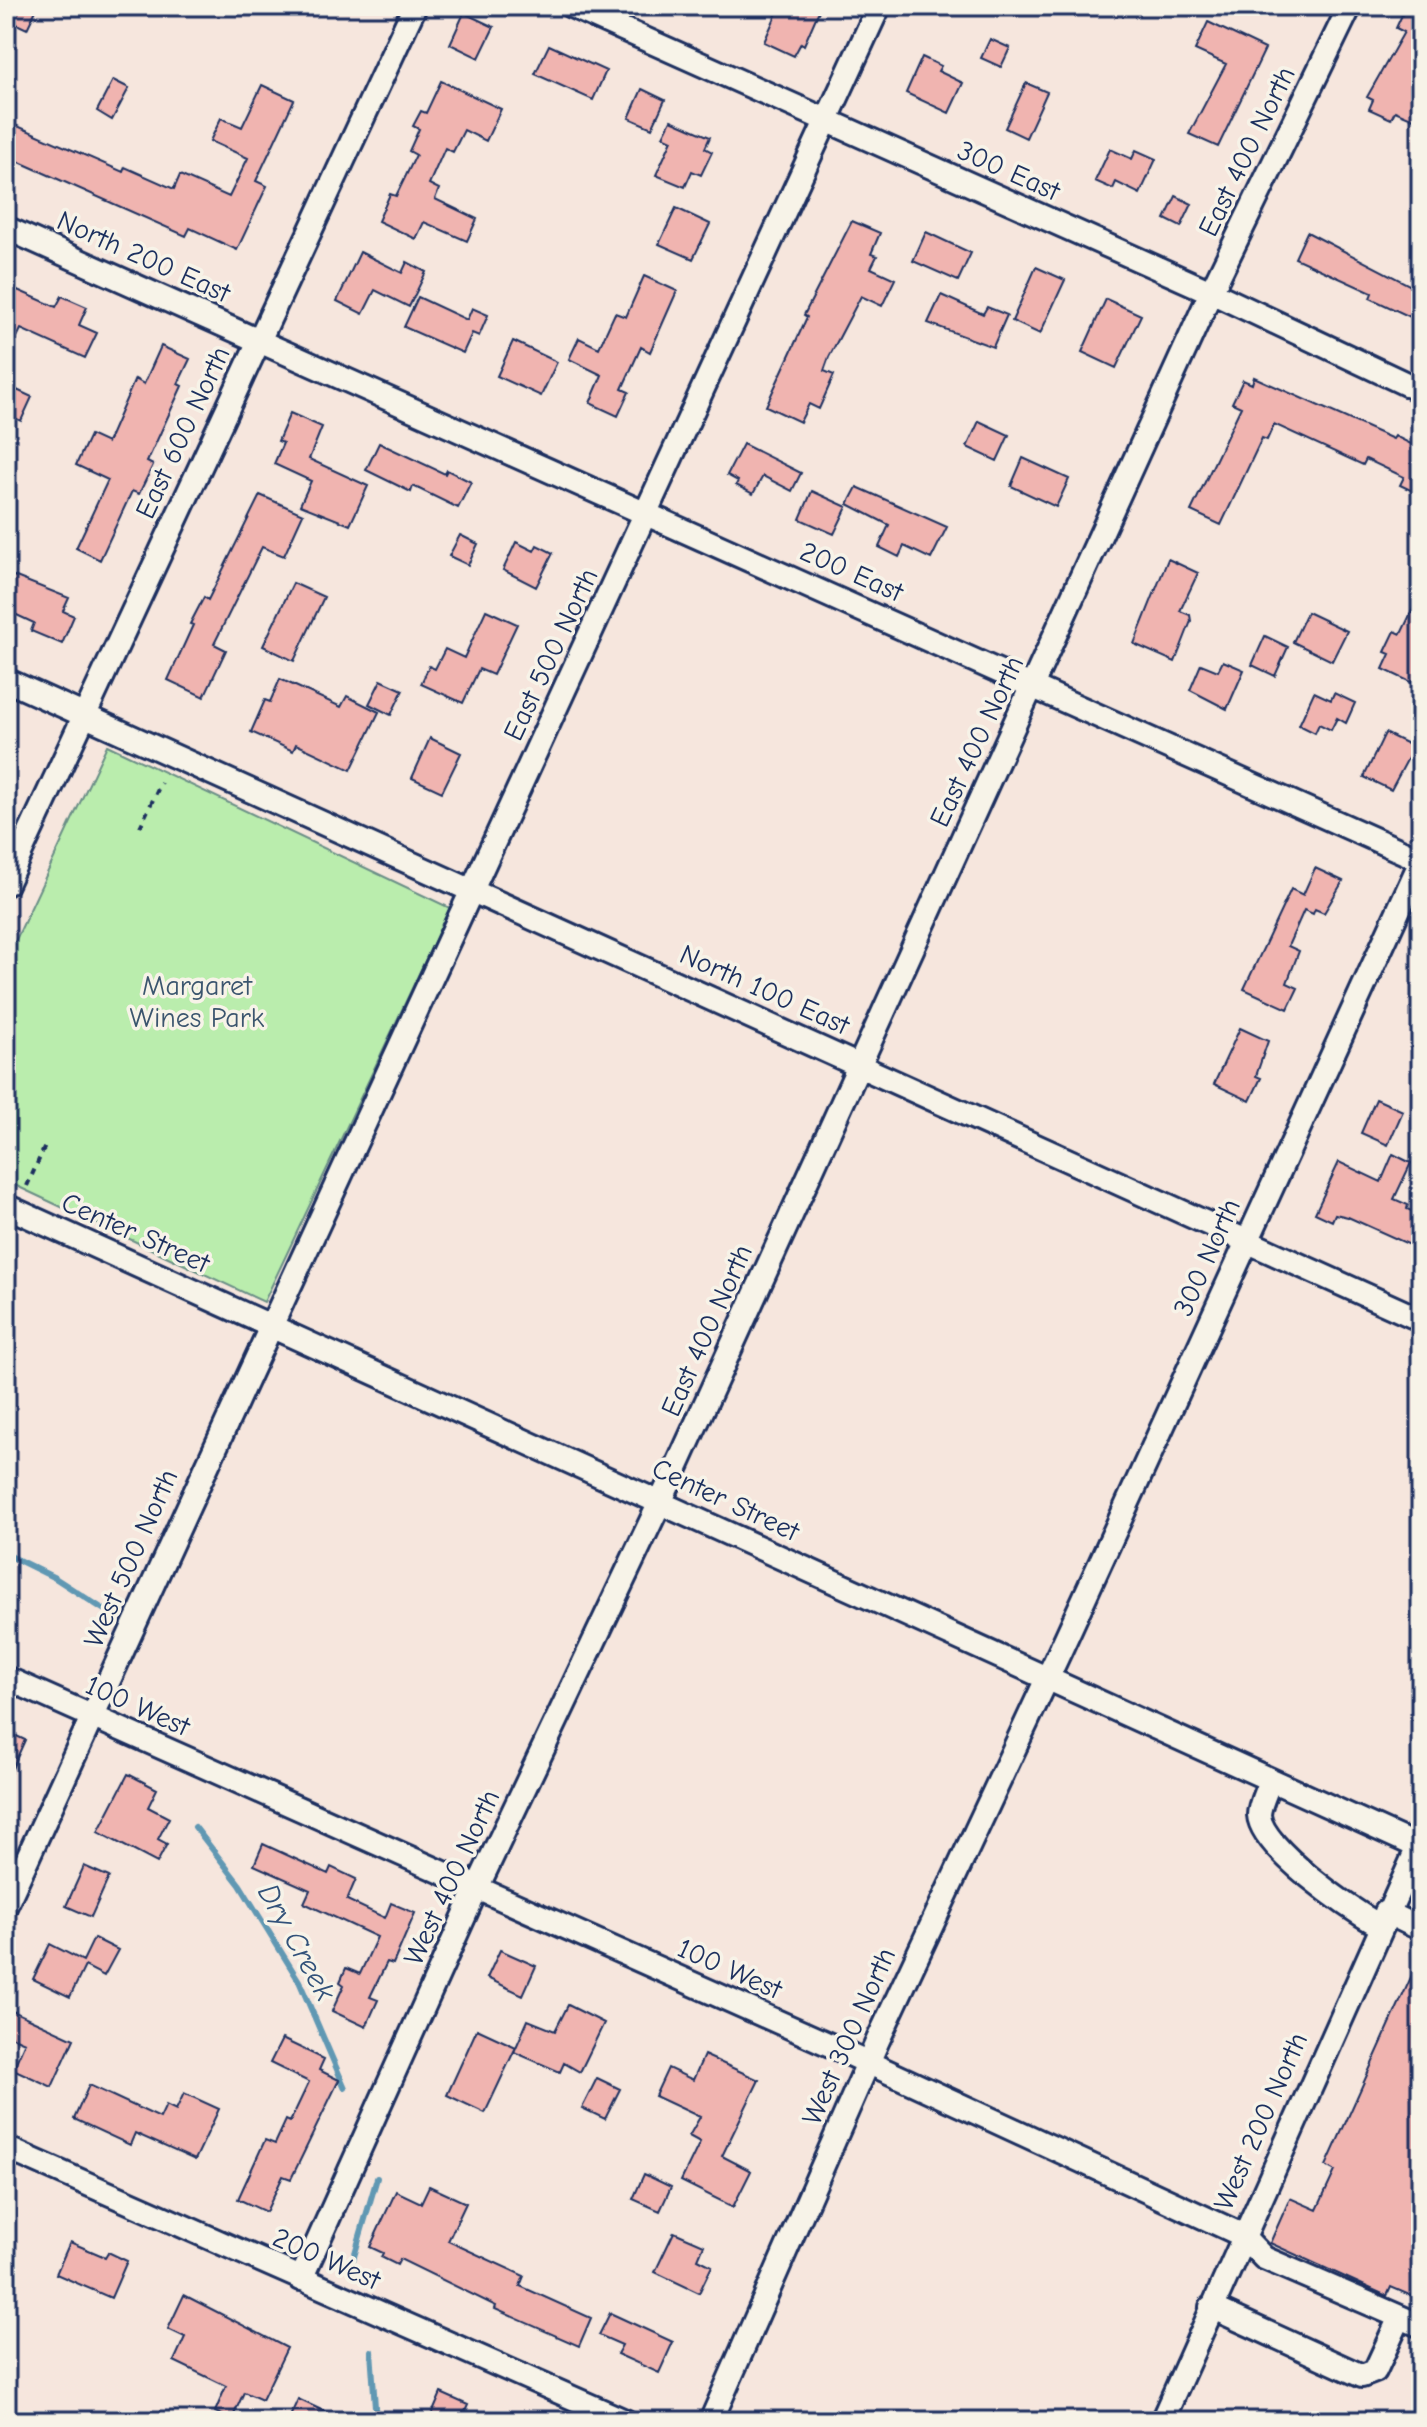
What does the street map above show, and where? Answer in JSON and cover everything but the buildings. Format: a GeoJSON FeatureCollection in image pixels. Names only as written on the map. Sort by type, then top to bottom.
{"type":"FeatureCollection","features":[{"type":"Feature","properties":{"kind":"street","name":"East 600 North"},"geometry":{"type":"LineString","coordinates":[[6,884],[415,6]]}},
{"type":"Feature","properties":{"kind":"street","name":"300 East"},"geometry":{"type":"LineString","coordinates":[[571,6],[1211,292],[1421,391]]}},
{"type":"Feature","properties":{"kind":"street","name":"East 500 North"},"geometry":{"type":"LineString","coordinates":[[269,1325],[649,513],[879,6]]}},
{"type":"Feature","properties":{"kind":"street","name":"East 400 North"},"geometry":{"type":"LineString","coordinates":[[661,1502],[1211,292],[1350,6]]}},
{"type":"Feature","properties":{"kind":"street","name":"North 200 East"},"geometry":{"type":"LineString","coordinates":[[6,228],[258,339]]}},
{"type":"Feature","properties":{"kind":"street","name":"200 East"},"geometry":{"type":"LineString","coordinates":[[258,339],[1421,861]]}},
{"type":"Feature","properties":{"kind":"street","name":"North 100 East"},"geometry":{"type":"LineString","coordinates":[[6,680],[1421,1320]]}},
{"type":"Feature","properties":{"kind":"street","name":"300 North"},"geometry":{"type":"LineString","coordinates":[[1046,1679],[1421,861]]}},
{"type":"Feature","properties":{"kind":"street","name":"Center Street"},"geometry":{"type":"LineString","coordinates":[[6,1206],[1046,1679],[1419,1845]]}},
{"type":"Feature","properties":{"kind":"street","name":"West 500 North"},"geometry":{"type":"LineString","coordinates":[[6,1905],[269,1325]]}},
{"type":"Feature","properties":{"kind":"street","name":"West 400 North"},"geometry":{"type":"LineString","coordinates":[[301,2279],[477,1888],[661,1502]]}},
{"type":"Feature","properties":{"kind":"street","name":"100 West"},"geometry":{"type":"LineString","coordinates":[[6,1678],[868,2063],[1242,2235],[1264,2258],[1421,2326]]}},
{"type":"Feature","properties":{"kind":"street","name":"West 300 North"},"geometry":{"type":"LineString","coordinates":[[711,2421],[868,2063],[1046,1679]]}},
{"type":"Feature","properties":{"kind":"street"},"geometry":{"type":"LineString","coordinates":[[1270,1780],[1259,1815],[1267,1835],[1354,1911],[1421,1929]]}},
{"type":"Feature","properties":{"kind":"street","name":"West 200 North"},"geometry":{"type":"LineString","coordinates":[[1162,2421],[1242,2235],[1419,1845]]}},
{"type":"Feature","properties":{"kind":"street","name":"200 West"},"geometry":{"type":"LineString","coordinates":[[6,2148],[625,2421]]}},
{"type":"Feature","properties":{"kind":"street"},"geometry":{"type":"LineString","coordinates":[[1211,2307],[1362,2376],[1375,2371],[1400,2317]]}},
{"type":"Feature","properties":{"kind":"path"},"geometry":{"type":"LineString","coordinates":[[140,827],[161,783]]}},
{"type":"Feature","properties":{"kind":"path"},"geometry":{"type":"LineString","coordinates":[[27,1186],[45,1146]]}},
{"type":"Feature","properties":{"kind":"green space","name":"Margaret Wines Park"},"geometry":{"type":"Polygon","coordinates":[[[107,745],[450,908],[264,1302],[6,1181],[6,961],[107,745]]]}},
{"type":"Feature","properties":{"kind":"waterway","name":"Dry Creek"},"geometry":{"type":"LineString","coordinates":[[6,1554],[55,1578],[103,1609]]}},
{"type":"Feature","properties":{"kind":"waterway","name":"Dry Creek"},"geometry":{"type":"LineString","coordinates":[[195,1827],[240,1885],[299,1981],[345,2088]]}},
{"type":"Feature","properties":{"kind":"waterway","name":"Dry Creek"},"geometry":{"type":"LineString","coordinates":[[353,2260],[377,2178]]}},
{"type":"Feature","properties":{"kind":"waterway","name":"Dry Creek"},"geometry":{"type":"LineString","coordinates":[[371,2351],[376,2421]]}}]}
